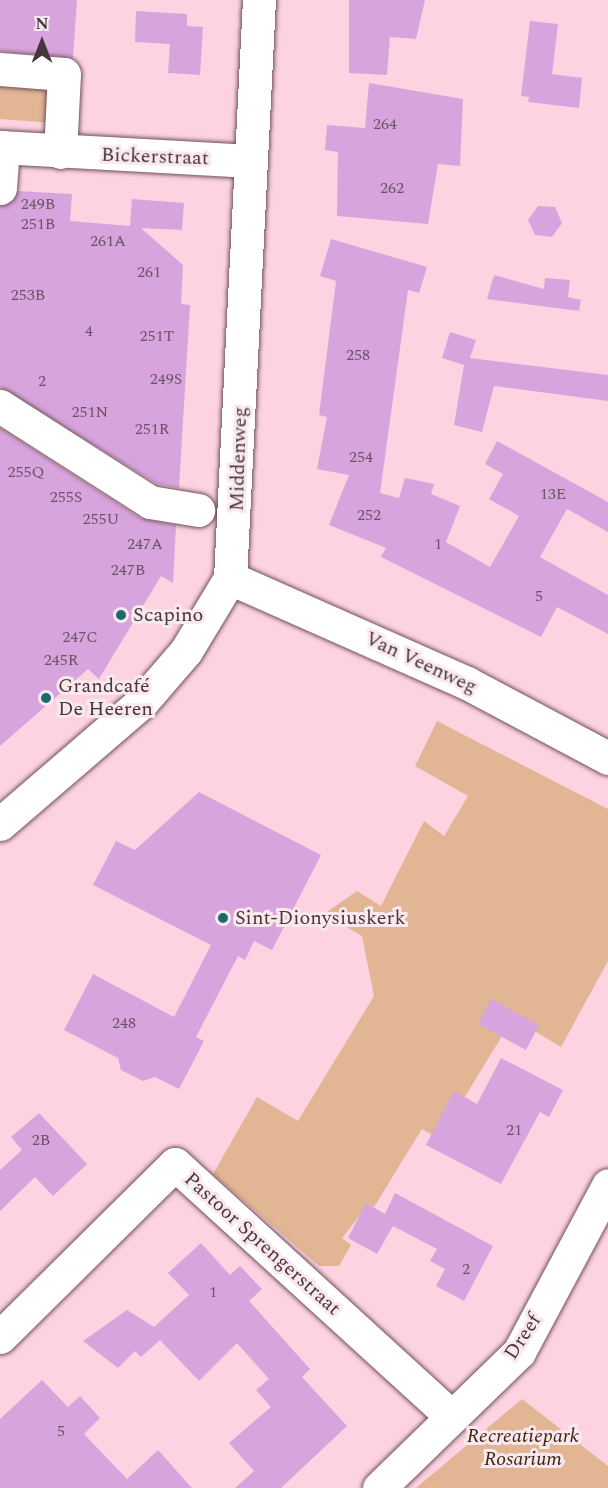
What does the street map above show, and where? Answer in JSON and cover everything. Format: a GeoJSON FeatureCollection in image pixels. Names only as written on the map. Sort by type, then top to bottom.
{"type":"FeatureCollection","features":[{"type":"Feature","properties":{"kind":"street","name":"Middenweg"},"geometry":{"type":"LineString","coordinates":[[0,824],[149,694],[186,651],[230,578],[259,0]]}},
{"type":"Feature","properties":{"kind":"street"},"geometry":{"type":"LineString","coordinates":[[0,69],[64,74],[60,152]]}},
{"type":"Feature","properties":{"kind":"street","name":"Bickerstraat"},"geometry":{"type":"LineString","coordinates":[[2,147],[250,161]]}},
{"type":"Feature","properties":{"kind":"street"},"geometry":{"type":"LineString","coordinates":[[0,188],[2,147]]}},
{"type":"Feature","properties":{"kind":"street"},"geometry":{"type":"LineString","coordinates":[[0,406],[150,502],[198,510]]}},
{"type":"Feature","properties":{"kind":"street","name":"Van Veenweg"},"geometry":{"type":"LineString","coordinates":[[230,578],[466,683],[608,758]]}},
{"type":"Feature","properties":{"kind":"street","name":"Pastoor Sprengerstraat"},"geometry":{"type":"LineString","coordinates":[[0,1337],[175,1164],[452,1417]]}},
{"type":"Feature","properties":{"kind":"street","name":"Dreef"},"geometry":{"type":"LineString","coordinates":[[379,1488],[519,1352],[608,1185]]}},
{"type":"Feature","properties":{"kind":"green space"},"geometry":{"type":"Polygon","coordinates":[[[0,78],[56,82],[53,123],[0,119],[0,78]]]}},
{"type":"Feature","properties":{"kind":"green space"},"geometry":{"type":"Polygon","coordinates":[[[437,721],[608,809],[608,961],[561,1047],[513,1018],[439,1139],[422,1129],[374,1207],[368,1205],[342,1238],[351,1245],[339,1266],[319,1266],[213,1174],[257,1097],[298,1121],[374,996],[362,936],[324,914],[357,891],[381,906],[424,821],[444,836],[468,796],[415,766],[437,721]]]}},
{"type":"Feature","properties":{"kind":"green space","name":"Recreatiepark Rosarium"},"geometry":{"type":"Polygon","coordinates":[[[522,1399],[608,1466],[608,1488],[416,1488],[522,1399]]]}},
{"type":"Feature","properties":{"kind":"building"},"geometry":{"type":"Polygon","coordinates":[[[0,0],[77,0],[73,58],[0,51],[0,0]]]}},
{"type":"Feature","properties":{"kind":"building"},"geometry":{"type":"Polygon","coordinates":[[[349,0],[425,0],[416,39],[390,37],[387,75],[349,73],[349,0]]]}},
{"type":"Feature","properties":{"kind":"building"},"geometry":{"type":"Polygon","coordinates":[[[136,11],[187,14],[187,26],[203,27],[200,75],[168,73],[170,44],[135,42],[136,11]]]}},
{"type":"Feature","properties":{"kind":"building"},"geometry":{"type":"Polygon","coordinates":[[[530,21],[558,24],[552,74],[582,78],[579,108],[528,102],[529,97],[521,96],[530,21]]]}},
{"type":"Feature","properties":{"kind":"building"},"geometry":{"type":"Polygon","coordinates":[[[369,83],[463,99],[460,166],[438,164],[428,224],[337,216],[338,152],[325,150],[327,125],[365,128],[369,83]]]}},
{"type":"Feature","properties":{"kind":"building"},"geometry":{"type":"Polygon","coordinates":[[[18,191],[72,194],[70,221],[130,226],[132,199],[184,203],[182,230],[141,228],[183,265],[181,304],[190,305],[179,488],[157,484],[0,387],[0,207],[18,191]]]}},
{"type":"Feature","properties":{"kind":"building"},"geometry":{"type":"Polygon","coordinates":[[[538,206],[555,207],[562,223],[552,237],[535,235],[528,220],[538,206]]]}},
{"type":"Feature","properties":{"kind":"building"},"geometry":{"type":"Polygon","coordinates":[[[331,239],[427,267],[419,293],[408,290],[380,493],[399,498],[405,478],[434,484],[431,494],[460,506],[446,542],[490,567],[519,516],[489,499],[503,474],[485,464],[497,441],[608,502],[608,532],[567,509],[540,557],[608,595],[608,634],[557,607],[541,637],[381,557],[386,548],[329,525],[349,475],[317,469],[327,417],[319,415],[336,281],[320,276],[331,239]]]}},
{"type":"Feature","properties":{"kind":"building"},"geometry":{"type":"Polygon","coordinates":[[[494,275],[544,289],[545,278],[570,280],[568,297],[581,300],[579,311],[487,299],[494,275]]]}},
{"type":"Feature","properties":{"kind":"building"},"geometry":{"type":"Polygon","coordinates":[[[450,332],[476,340],[470,358],[608,375],[608,401],[494,386],[482,432],[454,425],[464,365],[442,358],[450,332]]]}},
{"type":"Feature","properties":{"kind":"building"},"geometry":{"type":"Polygon","coordinates":[[[0,428],[140,518],[176,525],[173,583],[161,576],[99,679],[88,669],[0,746],[0,428]]]}},
{"type":"Feature","properties":{"kind":"building","name":"Sint-Dionysiuskerk"},"geometry":{"type":"Polygon","coordinates":[[[199,792],[321,855],[272,950],[254,941],[245,960],[238,956],[196,1037],[204,1041],[179,1089],[155,1077],[143,1081],[121,1070],[118,1058],[64,1030],[93,974],[174,1017],[211,945],[93,885],[116,841],[135,850],[199,792]]]}},
{"type":"Feature","properties":{"kind":"building"},"geometry":{"type":"Polygon","coordinates":[[[491,999],[539,1025],[526,1050],[478,1024],[491,999]]]}},
{"type":"Feature","properties":{"kind":"building"},"geometry":{"type":"Polygon","coordinates":[[[501,1058],[563,1090],[549,1117],[540,1112],[501,1184],[426,1145],[454,1091],[477,1104],[501,1058]]]}},
{"type":"Feature","properties":{"kind":"building"},"geometry":{"type":"Polygon","coordinates":[[[39,1113],[87,1164],[53,1196],[35,1177],[0,1211],[0,1170],[22,1150],[11,1137],[39,1113]]]}},
{"type":"Feature","properties":{"kind":"building"},"geometry":{"type":"Polygon","coordinates":[[[395,1193],[493,1246],[464,1301],[436,1286],[445,1269],[430,1261],[437,1249],[393,1226],[377,1254],[348,1238],[366,1203],[385,1214],[395,1193]]]}},
{"type":"Feature","properties":{"kind":"building"},"geometry":{"type":"Polygon","coordinates":[[[201,1243],[230,1275],[240,1266],[262,1289],[249,1301],[310,1369],[302,1377],[347,1426],[281,1488],[235,1488],[254,1471],[229,1443],[271,1407],[256,1390],[269,1379],[237,1343],[199,1381],[160,1340],[141,1357],[135,1351],[118,1368],[83,1341],[127,1310],[154,1327],[189,1295],[168,1273],[201,1243]]]}},
{"type":"Feature","properties":{"kind":"building"},"geometry":{"type":"Polygon","coordinates":[[[42,1380],[68,1407],[80,1396],[100,1418],[84,1434],[127,1479],[158,1450],[192,1488],[0,1488],[0,1419],[42,1380]]]}},
{"type":"Feature","properties":{"kind":"place","name":"Scapino"},"geometry":{"type":"Point","coordinates":[121,615]}},
{"type":"Feature","properties":{"kind":"place","name":"Grandcafé De Heeren"},"geometry":{"type":"Point","coordinates":[46,698]}},
{"type":"Feature","properties":{"kind":"place","name":"Sint-Dionysiuskerk"},"geometry":{"type":"Point","coordinates":[223,918]}}]}
